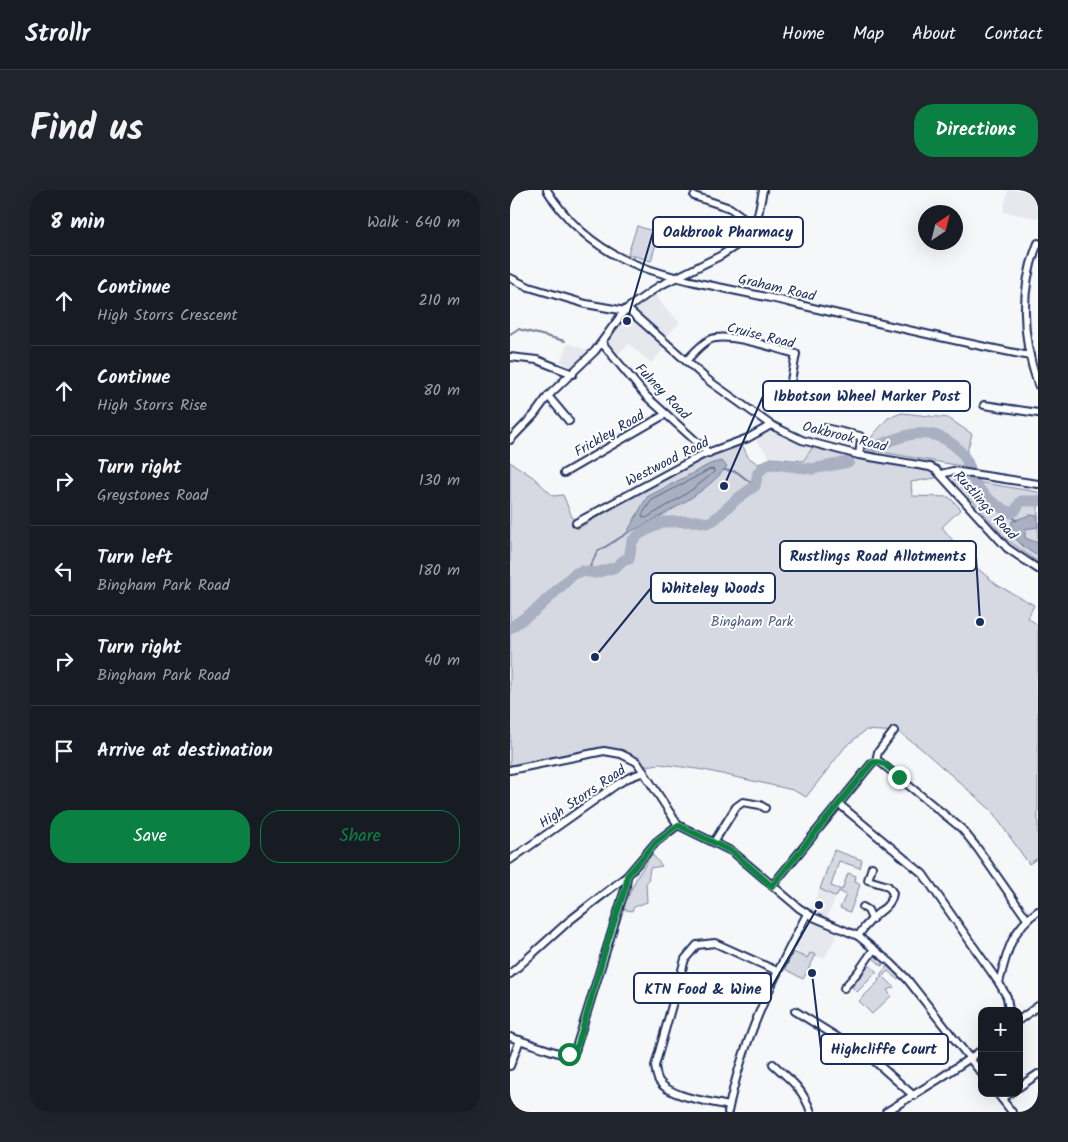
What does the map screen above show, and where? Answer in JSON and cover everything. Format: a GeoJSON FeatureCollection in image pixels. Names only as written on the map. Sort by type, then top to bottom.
{"type":"FeatureCollection","features":[{"type":"Feature","properties":{"kind":"street","name":"Graham Road"},"geometry":{"type":"LineString","coordinates":[[547,190],[572,222],[609,252],[644,268],[958,342],[1030,356]]}},
{"type":"Feature","properties":{"kind":"street"},"geometry":{"type":"LineString","coordinates":[[510,440],[534,415],[548,396],[573,374],[602,343],[624,310],[638,299],[737,245],[746,238],[754,225],[763,190]]}},
{"type":"Feature","properties":{"kind":"street"},"geometry":{"type":"LineString","coordinates":[[694,196],[730,208],[754,225]]}},
{"type":"Feature","properties":{"kind":"street"},"geometry":{"type":"LineString","coordinates":[[1038,243],[1030,266],[1024,301],[1025,324],[1030,356],[1038,385]]}},
{"type":"Feature","properties":{"kind":"street"},"geometry":{"type":"LineString","coordinates":[[510,278],[529,287],[586,304],[608,309],[624,310]]}},
{"type":"Feature","properties":{"kind":"street","name":"Oakbrook Road"},"geometry":{"type":"LineString","coordinates":[[624,310],[635,315],[716,386],[771,425],[802,440],[859,455],[930,467],[941,474],[953,471],[1038,484]]}},
{"type":"Feature","properties":{"kind":"street","name":"Cruise Road"},"geometry":{"type":"LineString","coordinates":[[686,361],[702,344],[720,337],[750,342],[796,354],[788,397]]}},
{"type":"Feature","properties":{"kind":"street","name":"Fulney Road"},"geometry":{"type":"LineString","coordinates":[[602,343],[646,396],[709,454]]}},
{"type":"Feature","properties":{"kind":"street"},"geometry":{"type":"LineString","coordinates":[[510,357],[537,360],[573,374]]}},
{"type":"Feature","properties":{"kind":"street"},"geometry":{"type":"LineString","coordinates":[[548,396],[569,421]]}},
{"type":"Feature","properties":{"kind":"street"},"geometry":{"type":"LineString","coordinates":[[984,406],[1038,414]]}},
{"type":"Feature","properties":{"kind":"street","name":"Frickley Road"},"geometry":{"type":"LineString","coordinates":[[564,473],[663,412]]}},
{"type":"Feature","properties":{"kind":"street","name":"Westwood Road"},"geometry":{"type":"LineString","coordinates":[[576,523],[702,455],[748,438],[771,425]]}},
{"type":"Feature","properties":{"kind":"street"},"geometry":{"type":"LineString","coordinates":[[825,428],[860,436],[859,455]]}},
{"type":"Feature","properties":{"kind":"street","name":"Rustlings Road"},"geometry":{"type":"LineString","coordinates":[[941,474],[1006,548],[1038,569]]}},
{"type":"Feature","properties":{"kind":"street"},"geometry":{"type":"LineString","coordinates":[[772,886],[872,763],[876,761],[878,752],[894,732]]}},
{"type":"Feature","properties":{"kind":"street"},"geometry":{"type":"LineString","coordinates":[[510,770],[604,751],[614,751],[631,758],[644,772],[678,825],[733,852],[807,914],[858,936],[908,979],[978,1069]]}},
{"type":"Feature","properties":{"kind":"street"},"geometry":{"type":"LineString","coordinates":[[876,761],[880,762],[962,829],[1027,919]]}},
{"type":"Feature","properties":{"kind":"street","name":"High Storrs Road"},"geometry":{"type":"LineString","coordinates":[[510,860],[628,778],[644,772]]}},
{"type":"Feature","properties":{"kind":"street"},"geometry":{"type":"LineString","coordinates":[[714,842],[736,807],[742,802],[751,802],[765,808]]}},
{"type":"Feature","properties":{"kind":"street"},"geometry":{"type":"LineString","coordinates":[[839,804],[923,874],[999,983],[1007,997],[1008,1007]]}},
{"type":"Feature","properties":{"kind":"street"},"geometry":{"type":"LineString","coordinates":[[510,974],[569,921],[627,876],[656,842],[678,825]]}},
{"type":"Feature","properties":{"kind":"street"},"geometry":{"type":"LineString","coordinates":[[858,936],[892,900],[893,892],[888,886],[868,880],[872,867]]}},
{"type":"Feature","properties":{"kind":"street"},"geometry":{"type":"LineString","coordinates":[[510,1037],[564,1055],[574,1051],[626,886],[627,876]]}},
{"type":"Feature","properties":{"kind":"street"},"geometry":{"type":"LineString","coordinates":[[863,907],[868,910],[872,919]]}},
{"type":"Feature","properties":{"kind":"street"},"geometry":{"type":"LineString","coordinates":[[999,983],[1012,939],[1027,919],[1038,911]]}},
{"type":"Feature","properties":{"kind":"street"},"geometry":{"type":"LineString","coordinates":[[777,970],[715,943],[697,945],[685,959],[655,1066],[660,1082],[674,1093],[728,1109],[752,1031],[777,970],[807,914]]}},
{"type":"Feature","properties":{"kind":"street"},"geometry":{"type":"LineString","coordinates":[[844,988],[874,949]]}},
{"type":"Feature","properties":{"kind":"street"},"geometry":{"type":"LineString","coordinates":[[1023,1017],[1038,1006]]}},
{"type":"Feature","properties":{"kind":"street"},"geometry":{"type":"LineString","coordinates":[[795,1011],[870,1058],[914,1096]]}},
{"type":"Feature","properties":{"kind":"street"},"geometry":{"type":"LineString","coordinates":[[510,1066],[520,1040]]}},
{"type":"Feature","properties":{"kind":"street"},"geometry":{"type":"LineString","coordinates":[[886,1112],[914,1096],[979,1052]]}},
{"type":"Feature","properties":{"kind":"street"},"geometry":{"type":"LineString","coordinates":[[773,1064],[798,1087],[804,1095],[811,1112]]}},
{"type":"Feature","properties":{"kind":"street"},"geometry":{"type":"LineString","coordinates":[[1023,1084],[1038,1074]]}},
{"type":"Feature","properties":{"kind":"street"},"geometry":{"type":"LineString","coordinates":[[1001,1097],[1010,1112]]}},
{"type":"Feature","properties":{"kind":"shaded area"},"geometry":{"type":"Polygon","coordinates":[[[1008,190],[1038,190],[1038,218],[1003,212],[1008,190]]]}},
{"type":"Feature","properties":{"kind":"shaded area"},"geometry":{"type":"Polygon","coordinates":[[[655,294],[665,308],[680,322],[662,342],[667,346],[651,363],[629,344],[617,355],[605,341],[626,315],[655,294]]]}},
{"type":"Feature","properties":{"kind":"shaded area"},"geometry":{"type":"Polygon","coordinates":[[[568,343],[587,350],[572,367],[560,361],[568,343]]]}},
{"type":"Feature","properties":{"kind":"shaded area"},"geometry":{"type":"Polygon","coordinates":[[[772,432],[813,447],[803,461],[771,458],[756,441],[764,433],[772,432]]]}},
{"type":"Feature","properties":{"kind":"shaded area"},"geometry":{"type":"Polygon","coordinates":[[[820,889],[836,897],[823,926],[837,935],[825,957],[821,958],[810,953],[808,958],[798,954],[799,951],[793,947],[820,889]]]}},
{"type":"Feature","properties":{"kind":"green space"},"geometry":{"type":"Polygon","coordinates":[[[637,226],[659,233],[651,261],[628,254],[637,226]]]}},
{"type":"Feature","properties":{"kind":"green space"},"geometry":{"type":"Polygon","coordinates":[[[902,413],[948,418],[972,434],[966,455],[973,468],[864,449],[867,442],[888,418],[902,413]]]}},
{"type":"Feature","properties":{"kind":"green space","name":"Bingham Park"},"geometry":{"type":"Polygon","coordinates":[[[741,442],[748,457],[758,464],[771,458],[803,461],[813,447],[930,469],[941,477],[911,482],[912,496],[949,497],[961,509],[942,527],[970,562],[997,585],[1034,605],[1028,618],[1038,625],[1038,858],[1029,864],[991,810],[918,746],[898,732],[866,730],[846,746],[806,797],[793,790],[704,770],[660,764],[645,766],[629,754],[611,749],[598,748],[510,765],[510,462],[533,477],[553,496],[563,495],[577,529],[665,478],[741,442]]]}},
{"type":"Feature","properties":{"kind":"green space"},"geometry":{"type":"Polygon","coordinates":[[[953,478],[1038,492],[1038,562],[1006,539],[953,478]]]}},
{"type":"Feature","properties":{"kind":"green space"},"geometry":{"type":"Polygon","coordinates":[[[834,850],[862,860],[860,868],[839,861],[831,886],[842,890],[848,873],[856,876],[855,881],[860,885],[850,912],[840,908],[846,895],[839,891],[836,897],[820,889],[834,850]]]}},
{"type":"Feature","properties":{"kind":"green space"},"geometry":{"type":"Polygon","coordinates":[[[652,854],[662,866],[650,868],[646,883],[647,902],[634,907],[632,911],[622,909],[637,877],[652,854]]]}},
{"type":"Feature","properties":{"kind":"green space"},"geometry":{"type":"Polygon","coordinates":[[[793,952],[807,958],[810,953],[816,955],[803,979],[785,969],[793,952]]]}},
{"type":"Feature","properties":{"kind":"green space"},"geometry":{"type":"Polygon","coordinates":[[[873,954],[884,961],[882,966],[872,957],[867,963],[877,972],[857,992],[852,987],[863,974],[863,968],[873,954]]]}},
{"type":"Feature","properties":{"kind":"green space"},"geometry":{"type":"Polygon","coordinates":[[[887,966],[900,977],[897,979],[888,971],[883,976],[894,987],[887,990],[891,996],[872,1014],[859,1001],[879,981],[878,978],[882,977],[880,975],[887,966]]]}},
{"type":"Feature","properties":{"kind":"water"},"geometry":{"type":"Polygon","coordinates":[[[721,461],[727,466],[707,486],[681,504],[626,534],[647,497],[710,464],[721,461]]]}},
{"type":"Feature","properties":{"kind":"water"},"geometry":{"type":"Polygon","coordinates":[[[1030,515],[1038,516],[1038,527],[1025,529],[1025,538],[1038,543],[1038,556],[1019,542],[1013,533],[1012,521],[1030,515]]]}},
{"type":"Feature","properties":{"kind":"waterway"},"geometry":{"type":"LineString","coordinates":[[510,334],[518,329],[565,341]]}},
{"type":"Feature","properties":{"kind":"waterway"},"geometry":{"type":"LineString","coordinates":[[869,449],[908,435],[932,435],[940,437],[955,446],[961,452],[970,468]]}},
{"type":"Feature","properties":{"kind":"waterway"},"geometry":{"type":"LineString","coordinates":[[510,628],[536,610],[574,574],[582,571],[596,573],[616,567],[624,560],[629,559],[632,541],[641,533],[663,522],[697,521],[707,523],[714,520],[738,498],[755,486],[758,473],[766,465],[775,464],[812,469],[849,462]]}},
{"type":"Feature","properties":{"kind":"waterway"},"geometry":{"type":"LineString","coordinates":[[724,470],[737,472],[755,486]]}},
{"type":"Feature","properties":{"kind":"waterway"},"geometry":{"type":"LineString","coordinates":[[973,478],[979,489],[989,499],[1011,513],[1015,511],[1021,501],[1038,501]]}},
{"type":"Feature","properties":{"kind":"waterway"},"geometry":{"type":"LineString","coordinates":[[1011,513],[1015,520],[1017,520]]}},
{"type":"Feature","properties":{"kind":"waterway"},"geometry":{"type":"LineString","coordinates":[[588,571],[597,552],[626,534]]}},
{"type":"Feature","properties":{"kind":"place","name":"Oakbrook Pharmacy"},"geometry":{"type":"Point","coordinates":[627,321]}},
{"type":"Feature","properties":{"kind":"place","name":"Ibbotson Wheel Marker Post"},"geometry":{"type":"Point","coordinates":[724,486]}},
{"type":"Feature","properties":{"kind":"place","name":"Rustlings Road Allotments"},"geometry":{"type":"Point","coordinates":[980,622]}},
{"type":"Feature","properties":{"kind":"place","name":"Whiteley Woods"},"geometry":{"type":"Point","coordinates":[595,657]}},
{"type":"Feature","properties":{"kind":"place","name":"KTN Food & Wine"},"geometry":{"type":"Point","coordinates":[819,905]}},
{"type":"Feature","properties":{"kind":"place","name":"Highcliffe Court"},"geometry":{"type":"Point","coordinates":[812,973]}},
{"type":"Feature","properties":{"kind":"route"},"geometry":{"type":"LineString","coordinates":[[569,1054],[574,1051],[578,1044],[626,886],[627,876],[656,842],[678,825],[733,852],[772,886],[872,763],[880,762],[899,777]]}}]}
